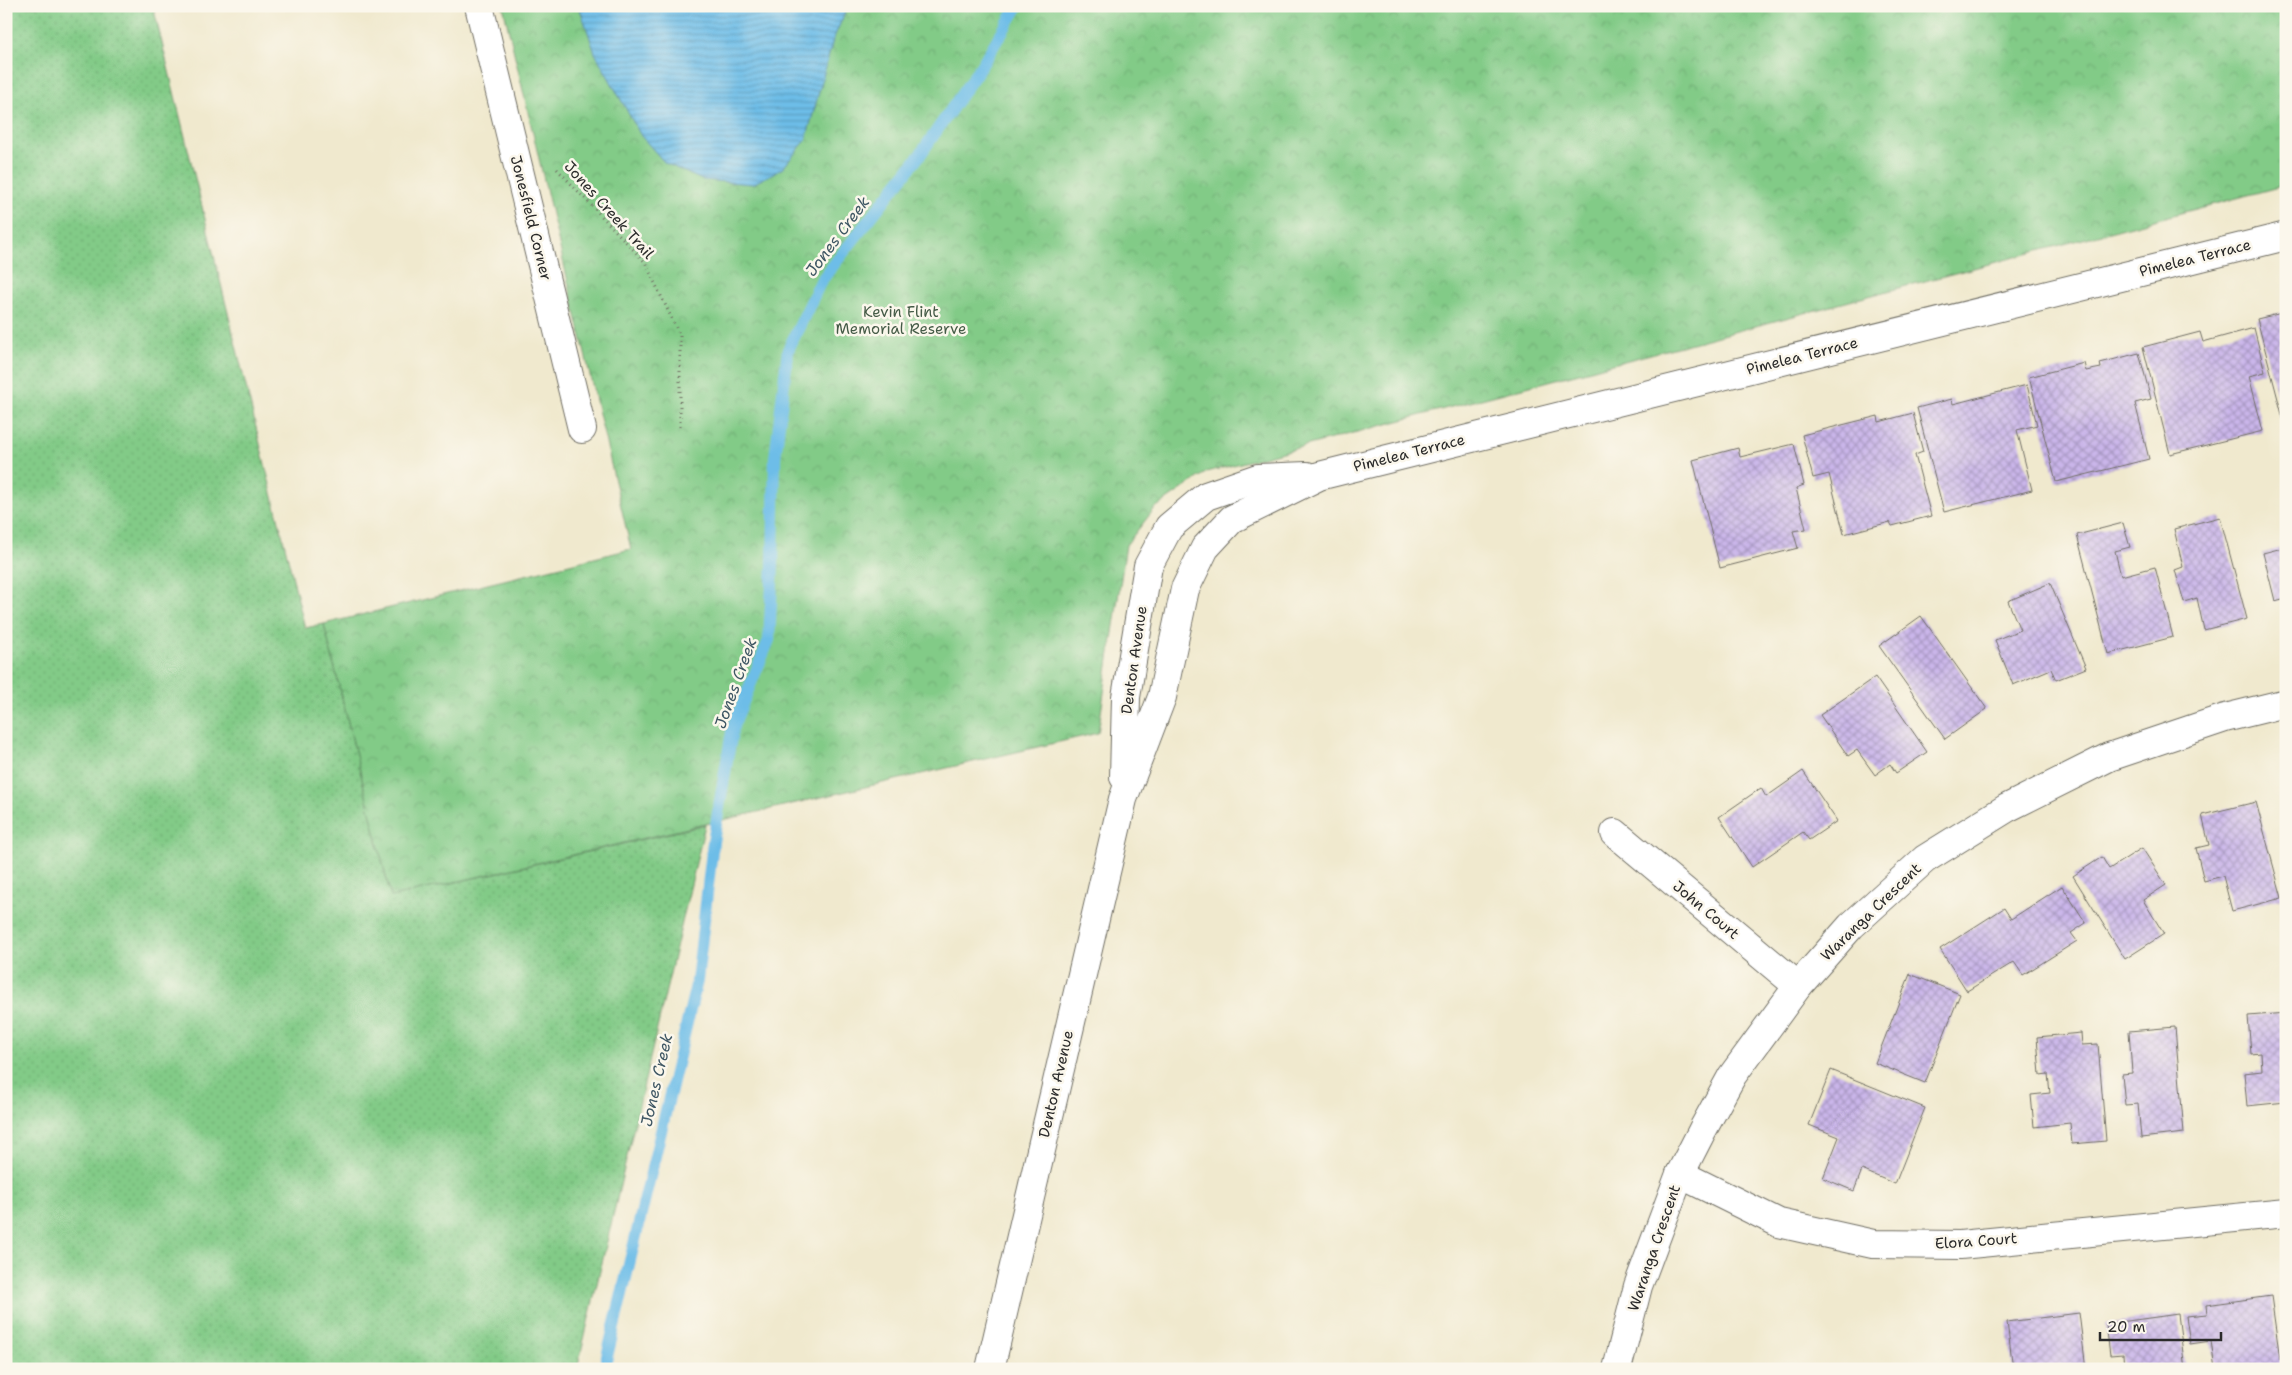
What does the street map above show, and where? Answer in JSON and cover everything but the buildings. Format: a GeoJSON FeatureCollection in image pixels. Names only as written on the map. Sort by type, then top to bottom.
{"type":"FeatureCollection","features":[{"type":"Feature","properties":{"kind":"street","name":"Jonesfield Corner"},"geometry":{"type":"LineString","coordinates":[[479,6],[582,429]]}},
{"type":"Feature","properties":{"kind":"street","name":"Pimelea Terrace"},"geometry":{"type":"LineString","coordinates":[[1169,527],[1206,496],[1258,478],[1319,476],[2286,236]]}},
{"type":"Feature","properties":{"kind":"street","name":"Pimelea Terrace"},"geometry":{"type":"LineString","coordinates":[[1205,548],[1232,519],[1319,476]]}},
{"type":"Feature","properties":{"kind":"street","name":"Denton Avenue"},"geometry":{"type":"LineString","coordinates":[[1123,799],[1126,697],[1146,575],[1148,566],[1169,527]]}},
{"type":"Feature","properties":{"kind":"street","name":"Denton Avenue"},"geometry":{"type":"LineString","coordinates":[[990,1369],[1123,799],[1162,697],[1185,590],[1205,548]]}},
{"type":"Feature","properties":{"kind":"street","name":"Waranga Crescent"},"geometry":{"type":"LineString","coordinates":[[1617,1369],[1638,1286],[1680,1174],[1732,1076],[1798,986],[1851,926],[1925,859],[2007,808],[2109,758],[2225,718],[2286,703]]}},
{"type":"Feature","properties":{"kind":"street","name":"John Court"},"geometry":{"type":"LineString","coordinates":[[1615,833],[1798,986]]}},
{"type":"Feature","properties":{"kind":"street","name":"Elora Court"},"geometry":{"type":"LineString","coordinates":[[1680,1174],[1779,1223],[1873,1244],[1960,1245],[2286,1213]]}},
{"type":"Feature","properties":{"kind":"path","name":"Jones Creek Trail"},"geometry":{"type":"LineString","coordinates":[[554,166],[644,262],[680,336],[680,430]]}},
{"type":"Feature","properties":{"kind":"green space"},"geometry":{"type":"Polygon","coordinates":[[[6,6],[153,6],[305,628],[324,624],[391,897],[705,825],[577,1369],[6,1369],[6,6]]]}},
{"type":"Feature","properties":{"kind":"green space","name":"Kevin Flint Memorial Reserve"},"geometry":{"type":"Polygon","coordinates":[[[503,6],[2286,6],[2286,185],[1207,472],[1155,508],[1126,545],[1098,733],[391,897],[324,624],[631,549],[503,6]]]}},
{"type":"Feature","properties":{"kind":"water"},"geometry":{"type":"Polygon","coordinates":[[[579,6],[848,6],[833,40],[806,140],[783,168],[753,184],[702,180],[665,163],[641,136],[595,53],[579,6]]]}},
{"type":"Feature","properties":{"kind":"waterway","name":"Jones Creek"},"geometry":{"type":"LineString","coordinates":[[604,1369],[697,981],[713,842],[733,726],[769,640],[773,565],[775,458],[788,350],[821,281],[920,155],[981,66],[1018,6]]}}]}
